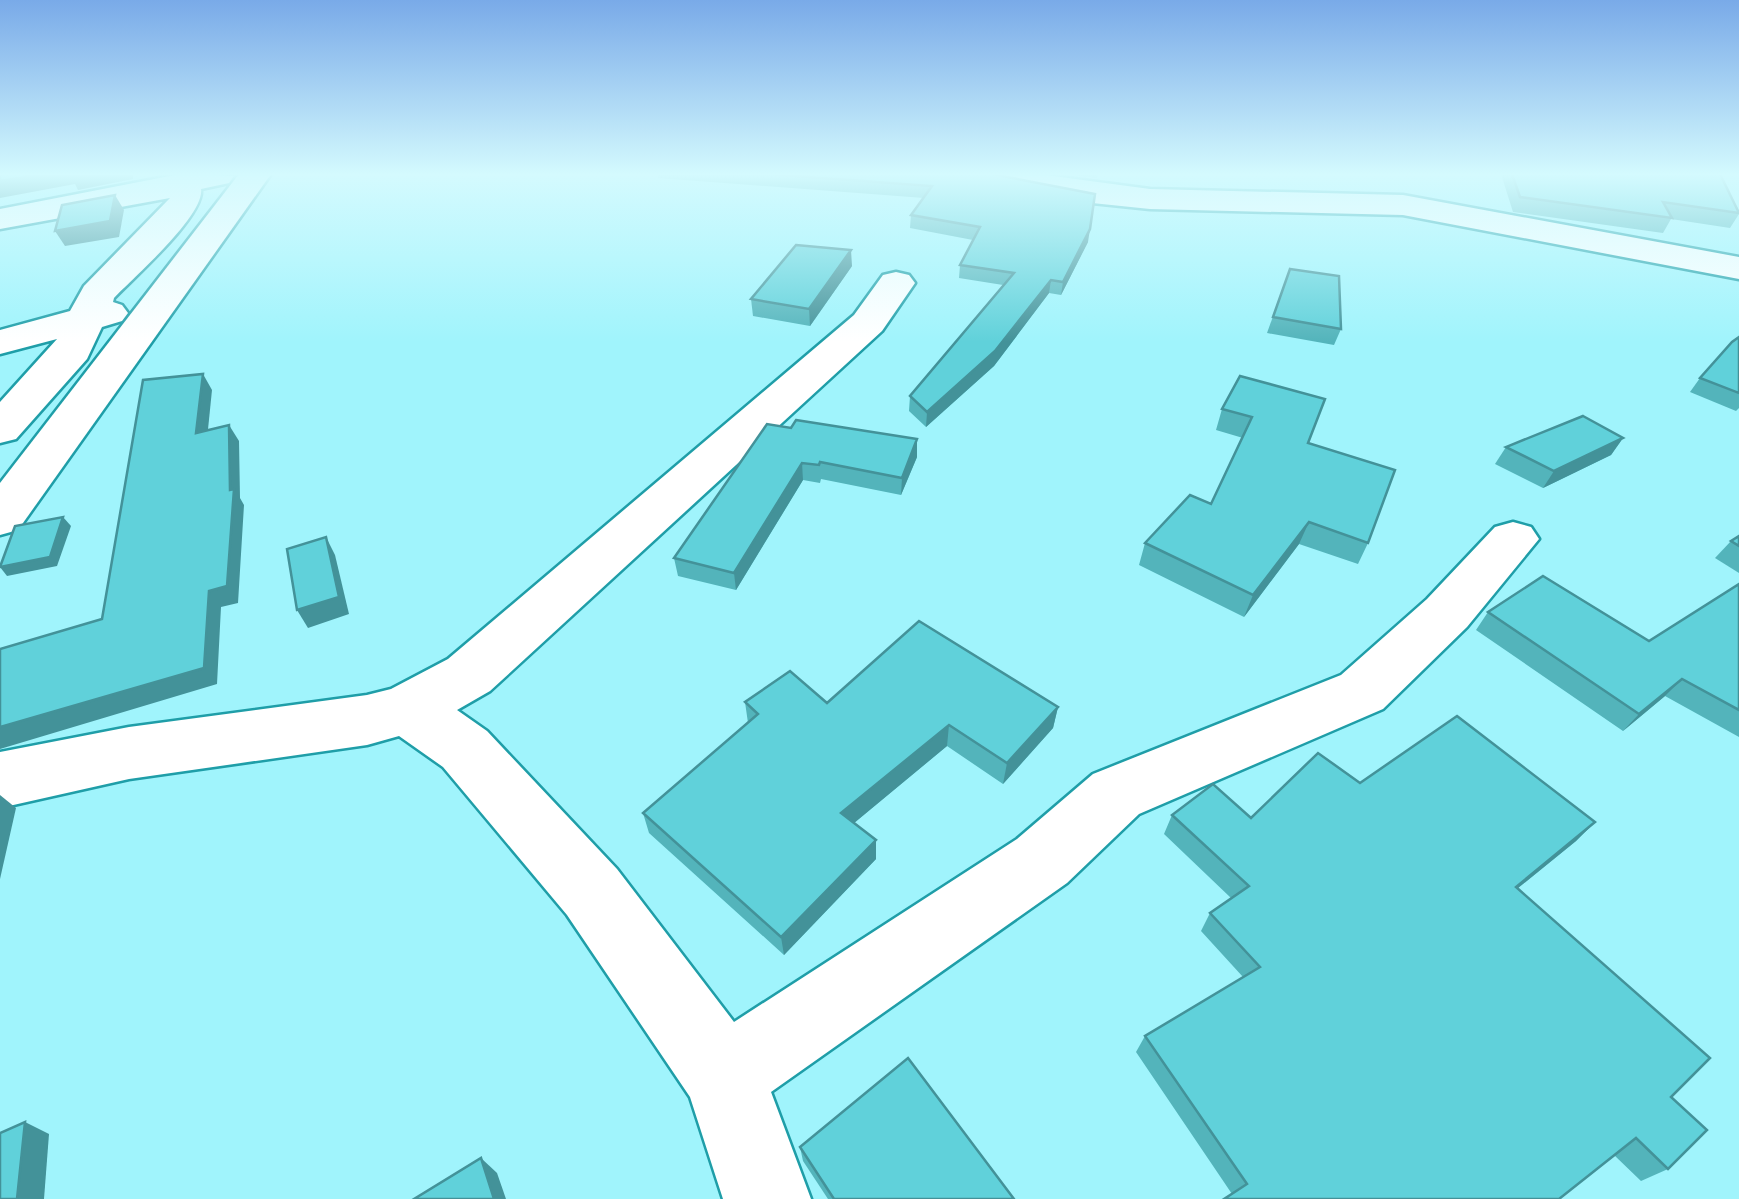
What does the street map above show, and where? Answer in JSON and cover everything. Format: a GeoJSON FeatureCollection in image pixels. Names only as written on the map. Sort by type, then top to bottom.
{"type":"FeatureCollection","features":[{"type":"Feature","properties":{"kind":"street"},"geometry":{"type":"LineString","coordinates":[[0,429],[72,350],[97,294],[160,230]]}},
{"type":"Feature","properties":{"kind":"street"},"geometry":{"type":"LineString","coordinates":[[0,518],[213,230]]}},
{"type":"Feature","properties":{"kind":"street"},"geometry":{"type":"LineString","coordinates":[[1536,230],[1739,268]]}},
{"type":"Feature","properties":{"kind":"street"},"geometry":{"type":"LineString","coordinates":[[0,780],[130,753],[366,720],[408,709],[469,676],[868,323],[896,283]]}},
{"type":"Feature","properties":{"kind":"street"},"geometry":{"type":"LineString","coordinates":[[0,342],[84,317],[159,303]]}},
{"type":"Feature","properties":{"kind":"street"},"geometry":{"type":"LineString","coordinates":[[724,1076],[1042,861],[1116,794],[1362,692],[1447,613],[1513,539]]}},
{"type":"Feature","properties":{"kind":"street"},"geometry":{"type":"LineString","coordinates":[[408,709],[465,750],[592,892],[724,1076],[768,1199]]}},
{"type":"Feature","properties":{"kind":"building"},"geometry":{"type":"Polygon","coordinates":[[[978,230],[1090,230],[1063,282],[1051,280],[995,351],[927,412],[910,396],[1014,273],[960,265],[978,230]]]}},
{"type":"Feature","properties":{"kind":"building"},"geometry":{"type":"Polygon","coordinates":[[[796,245],[851,250],[809,309],[751,299],[796,245]]]}},
{"type":"Feature","properties":{"kind":"building"},"geometry":{"type":"Polygon","coordinates":[[[1290,269],[1339,276],[1341,329],[1273,317],[1290,269]]]}},
{"type":"Feature","properties":{"kind":"building"},"geometry":{"type":"Polygon","coordinates":[[[1739,337],[1739,393],[1700,378],[1732,342],[1739,337]]]}},
{"type":"Feature","properties":{"kind":"building"},"geometry":{"type":"Polygon","coordinates":[[[203,374],[196,433],[229,425],[230,490],[234,489],[227,586],[209,591],[204,668],[0,727],[0,649],[102,619],[143,380],[203,374]]]}},
{"type":"Feature","properties":{"kind":"building"},"geometry":{"type":"Polygon","coordinates":[[[1240,376],[1325,399],[1308,443],[1395,470],[1368,543],[1309,522],[1253,595],[1145,543],[1190,495],[1211,504],[1252,417],[1222,409],[1240,376]]]}},
{"type":"Feature","properties":{"kind":"building"},"geometry":{"type":"Polygon","coordinates":[[[1583,416],[1623,438],[1554,471],[1506,447],[1583,416]]]}},
{"type":"Feature","properties":{"kind":"building"},"geometry":{"type":"Polygon","coordinates":[[[796,420],[917,439],[902,478],[820,462],[802,463],[734,573],[674,558],[767,424],[791,428],[796,420]]]}},
{"type":"Feature","properties":{"kind":"building"},"geometry":{"type":"Polygon","coordinates":[[[63,517],[50,557],[0,567],[15,526],[63,517]]]}},
{"type":"Feature","properties":{"kind":"building"},"geometry":{"type":"Polygon","coordinates":[[[326,537],[339,597],[297,610],[287,549],[326,537]]]}},
{"type":"Feature","properties":{"kind":"building"},"geometry":{"type":"Polygon","coordinates":[[[1543,576],[1649,641],[1739,584],[1739,710],[1682,679],[1639,714],[1488,612],[1543,576]]]}},
{"type":"Feature","properties":{"kind":"building"},"geometry":{"type":"Polygon","coordinates":[[[919,621],[1058,707],[1007,763],[949,725],[841,813],[876,840],[781,937],[643,813],[758,714],[745,702],[790,671],[827,703],[919,621]]]}},
{"type":"Feature","properties":{"kind":"building"},"geometry":{"type":"Polygon","coordinates":[[[1457,716],[1595,822],[1516,887],[1710,1058],[1671,1097],[1707,1130],[1668,1169],[1636,1138],[1559,1199],[1224,1199],[1247,1184],[1145,1036],[1260,967],[1210,913],[1249,886],[1172,815],[1213,784],[1251,818],[1318,753],[1360,783],[1457,716]]]}},
{"type":"Feature","properties":{"kind":"building"},"geometry":{"type":"Polygon","coordinates":[[[908,1058],[1014,1199],[834,1199],[800,1147],[908,1058]]]}},
{"type":"Feature","properties":{"kind":"building"},"geometry":{"type":"Polygon","coordinates":[[[25,1122],[17,1199],[0,1199],[0,1133],[25,1122]]]}},
{"type":"Feature","properties":{"kind":"building"},"geometry":{"type":"Polygon","coordinates":[[[481,1158],[494,1199],[414,1199],[481,1158]]]}}]}
